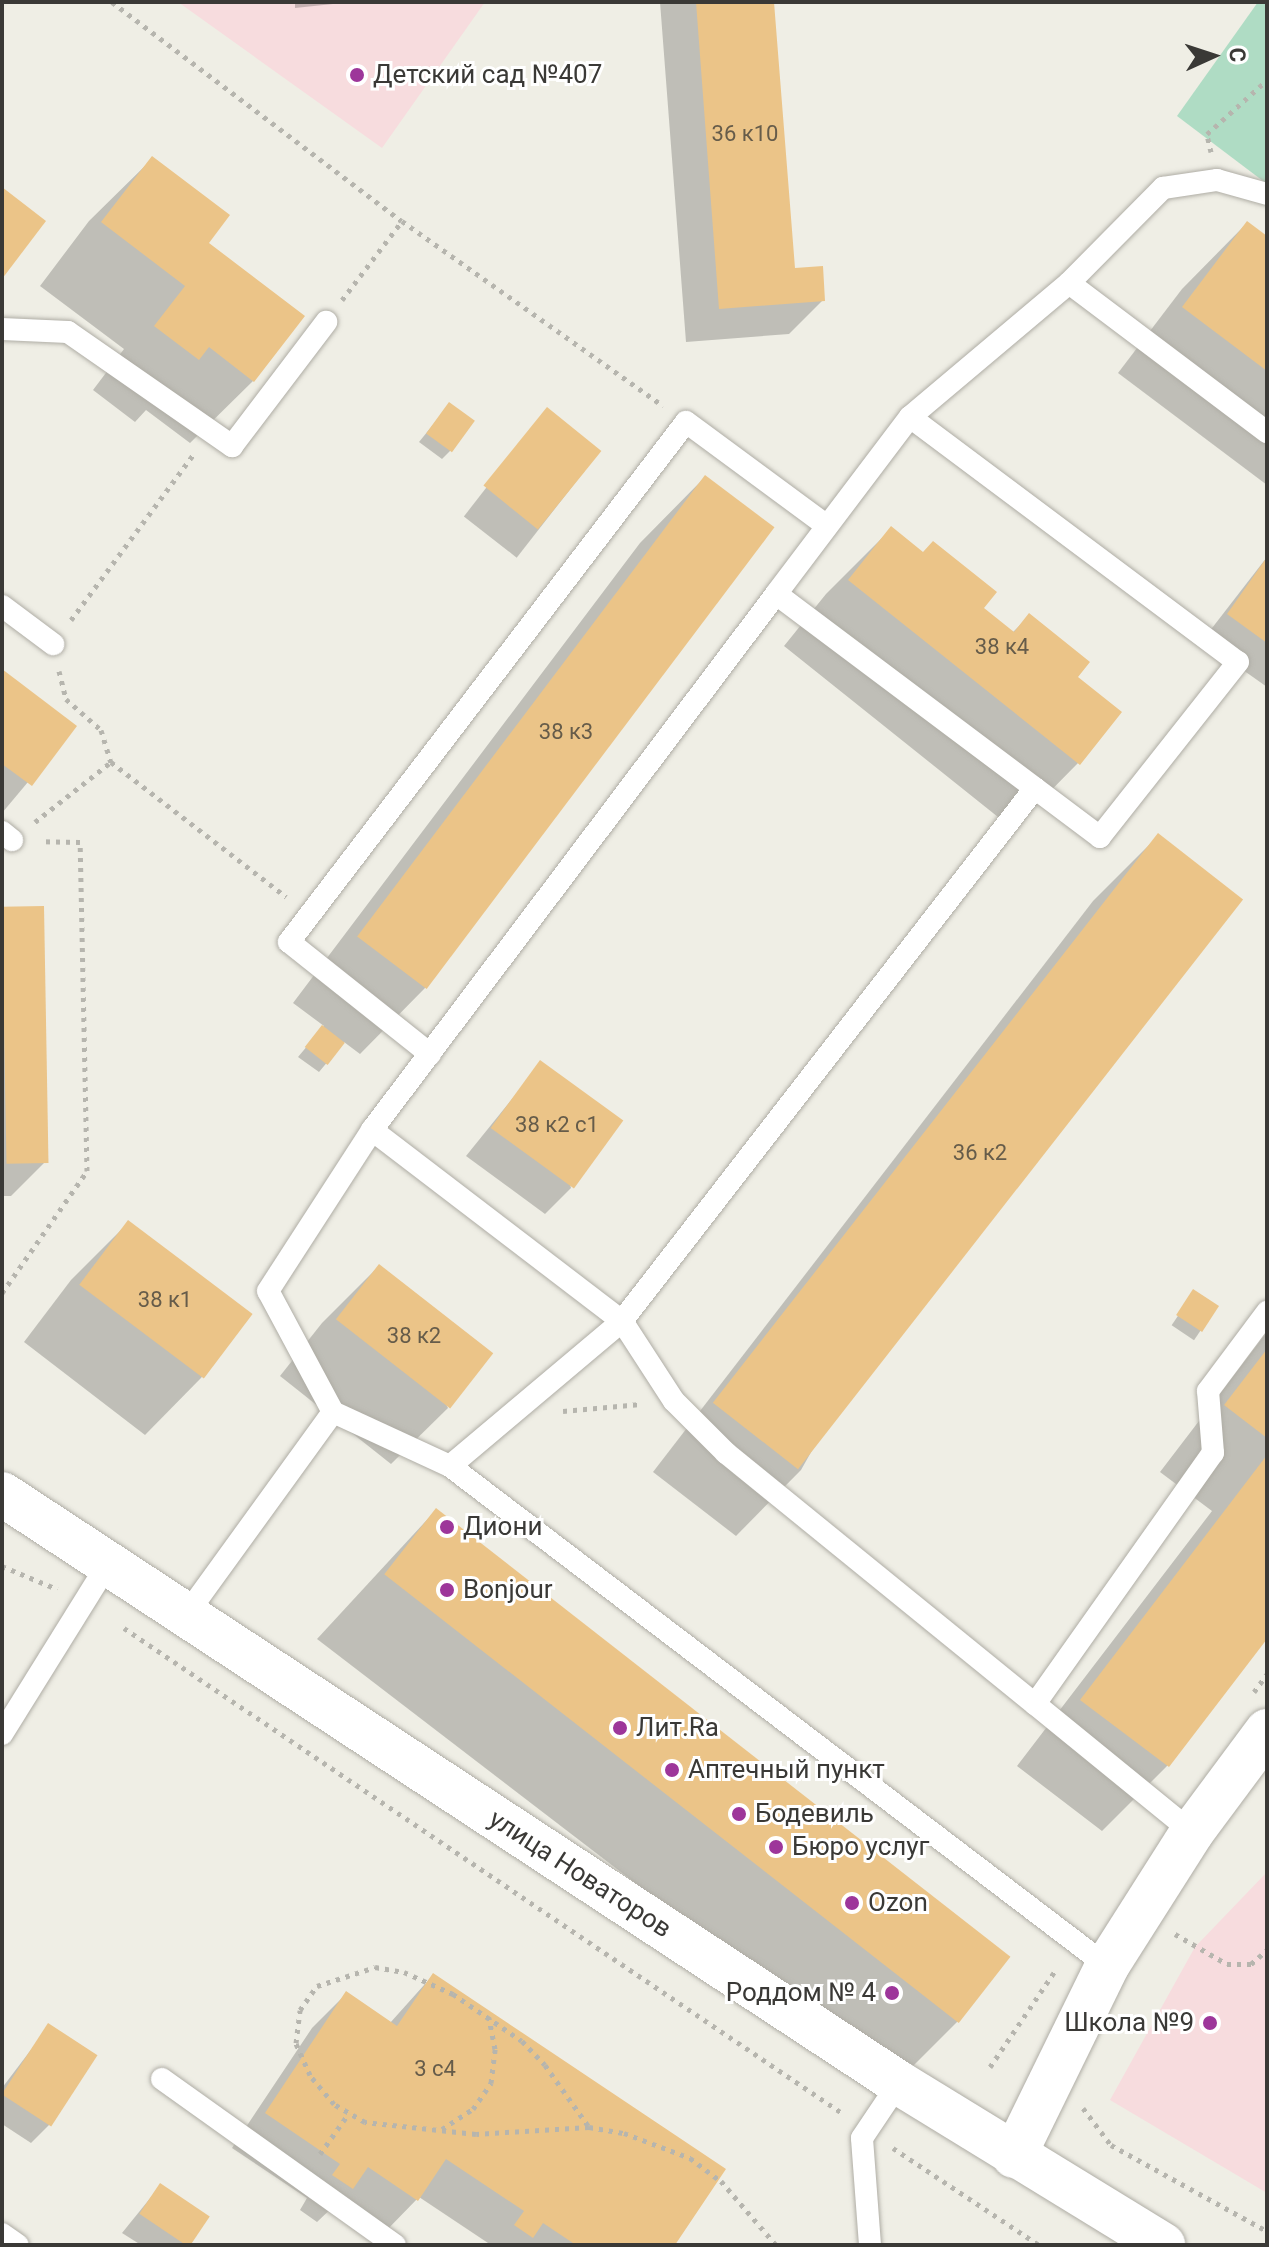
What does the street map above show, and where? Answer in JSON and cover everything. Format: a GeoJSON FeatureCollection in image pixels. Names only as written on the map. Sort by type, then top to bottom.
{"type":"FeatureCollection","features":[{"type":"Feature","properties":{"kind":"street","name":"улица Новаторов"},"geometry":{"type":"LineString","coordinates":[[2,1494],[899,2083],[1163,2245]]}},
{"type":"Feature","properties":{"kind":"street"},"geometry":{"type":"LineString","coordinates":[[1014,2156],[1042,2089],[1107,1966],[1195,1828],[1267,1731]]}},
{"type":"Feature","properties":{"kind":"lane"},"geometry":{"type":"LineString","coordinates":[[1107,1966],[450,1466],[333,1412],[268,1291],[372,1130],[910,417],[1069,283],[1163,188],[1217,180],[1267,194]]}},
{"type":"Feature","properties":{"kind":"lane"},"geometry":{"type":"LineString","coordinates":[[1069,283],[1267,432]]}},
{"type":"Feature","properties":{"kind":"lane"},"geometry":{"type":"LineString","coordinates":[[2,329],[68,332],[232,446],[326,322]]}},
{"type":"Feature","properties":{"kind":"lane"},"geometry":{"type":"LineString","coordinates":[[776,594],[1100,837],[1238,662],[910,417]]}},
{"type":"Feature","properties":{"kind":"lane"},"geometry":{"type":"LineString","coordinates":[[430,1054],[289,942],[686,422],[827,526]]}},
{"type":"Feature","properties":{"kind":"lane"},"geometry":{"type":"LineString","coordinates":[[2,606],[53,644]]}},
{"type":"Feature","properties":{"kind":"lane"},"geometry":{"type":"LineString","coordinates":[[450,1466],[622,1321],[1035,788]]}},
{"type":"Feature","properties":{"kind":"lane"},"geometry":{"type":"LineString","coordinates":[[372,1130],[622,1321],[674,1401],[726,1453],[1035,1704],[1195,1828]]}},
{"type":"Feature","properties":{"kind":"lane"},"geometry":{"type":"LineString","coordinates":[[1035,1704],[1213,1453],[1208,1391],[1267,1312]]}},
{"type":"Feature","properties":{"kind":"lane"},"geometry":{"type":"LineString","coordinates":[[186,1615],[333,1412]]}},
{"type":"Feature","properties":{"kind":"lane"},"geometry":{"type":"LineString","coordinates":[[2,1734],[108,1564]]}},
{"type":"Feature","properties":{"kind":"lane"},"geometry":{"type":"LineString","coordinates":[[162,2079],[395,2245]]}},
{"type":"Feature","properties":{"kind":"lane"},"geometry":{"type":"LineString","coordinates":[[870,2245],[862,2138],[899,2083]]}},
{"type":"Feature","properties":{"kind":"lane"},"geometry":{"type":"LineString","coordinates":[[2,2234],[18,2245]]}},
{"type":"Feature","properties":{"kind":"path"},"geometry":{"type":"LineString","coordinates":[[112,2],[402,221],[686,422]]}},
{"type":"Feature","properties":{"kind":"path"},"geometry":{"type":"LineString","coordinates":[[1217,180],[1207,134],[1267,80]]}},
{"type":"Feature","properties":{"kind":"path"},"geometry":{"type":"LineString","coordinates":[[326,322],[402,221]]}},
{"type":"Feature","properties":{"kind":"path"},"geometry":{"type":"LineString","coordinates":[[211,431],[53,644],[66,699],[101,730],[111,762],[310,915]]}},
{"type":"Feature","properties":{"kind":"path"},"geometry":{"type":"LineString","coordinates":[[7,836],[111,762]]}},
{"type":"Feature","properties":{"kind":"path"},"geometry":{"type":"LineString","coordinates":[[2,1293],[87,1171],[80,842],[7,836]]}},
{"type":"Feature","properties":{"kind":"path"},"geometry":{"type":"LineString","coordinates":[[510,1415],[674,1401]]}},
{"type":"Feature","properties":{"kind":"path"},"geometry":{"type":"LineString","coordinates":[[2,1566],[85,1601],[1039,2245]]}},
{"type":"Feature","properties":{"kind":"path"},"geometry":{"type":"LineString","coordinates":[[1141,1911],[1227,1964],[1251,1964],[1267,1950]]}},
{"type":"Feature","properties":{"kind":"path"},"geometry":{"type":"LineString","coordinates":[[589,2127],[545,2065],[488,2017],[453,1994],[404,1972],[375,1967],[345,1973],[317,1986],[300,2010],[296,2043],[310,2075],[334,2104],[365,2122],[476,2134],[589,2127],[624,2133],[690,2158],[721,2181],[776,2245]]}},
{"type":"Feature","properties":{"kind":"path"},"geometry":{"type":"LineString","coordinates":[[441,2130],[473,2109],[491,2083],[495,2049],[488,2017]]}},
{"type":"Feature","properties":{"kind":"path"},"geometry":{"type":"LineString","coordinates":[[1042,2089],[1088,2110],[1111,2145],[1267,2231]]}},
{"type":"Feature","properties":{"kind":"path"},"geometry":{"type":"LineString","coordinates":[[302,2179],[349,2113]]}},
{"type":"Feature","properties":{"kind":"shaded area","name":"Детский сад №407"},"geometry":{"type":"Polygon","coordinates":[[[178,2],[485,2],[382,148],[178,2]]]}},
{"type":"Feature","properties":{"kind":"shaded area","name":"Школа №9"},"geometry":{"type":"Polygon","coordinates":[[[1267,1872],[1267,2193],[1110,2100],[1195,1947],[1267,1872]]]}},
{"type":"Feature","properties":{"kind":"green space"},"geometry":{"type":"Polygon","coordinates":[[[1258,2],[1267,2],[1267,184],[1177,116],[1258,2]]]}},
{"type":"Feature","properties":{"kind":"building"},"geometry":{"type":"Polygon","coordinates":[[[696,2],[774,2],[795,268],[823,266],[825,301],[719,309],[696,2]]]}},
{"type":"Feature","properties":{"kind":"building"},"geometry":{"type":"Polygon","coordinates":[[[152,156],[230,215],[209,243],[305,316],[254,382],[209,347],[199,360],[154,326],[185,286],[101,222],[152,156]]]}},
{"type":"Feature","properties":{"kind":"building"},"geometry":{"type":"Polygon","coordinates":[[[2,187],[46,221],[2,279],[2,187]]]}},
{"type":"Feature","properties":{"kind":"building"},"geometry":{"type":"Polygon","coordinates":[[[1247,221],[1267,236],[1267,371],[1182,307],[1247,221]]]}},
{"type":"Feature","properties":{"kind":"building"},"geometry":{"type":"Polygon","coordinates":[[[449,402],[475,421],[452,452],[426,434],[449,402]]]}},
{"type":"Feature","properties":{"kind":"building"},"geometry":{"type":"Polygon","coordinates":[[[547,407],[601,451],[538,530],[483,485],[547,407]]]}},
{"type":"Feature","properties":{"kind":"building"},"geometry":{"type":"Polygon","coordinates":[[[705,475],[774,527],[427,989],[357,937],[705,475]]]}},
{"type":"Feature","properties":{"kind":"building"},"geometry":{"type":"Polygon","coordinates":[[[891,526],[923,552],[933,541],[997,592],[984,608],[1014,632],[1029,613],[1090,662],[1078,677],[1122,712],[1080,765],[848,580],[891,526]]]}},
{"type":"Feature","properties":{"kind":"building"},"geometry":{"type":"Polygon","coordinates":[[[1267,557],[1267,643],[1227,614],[1267,557]]]}},
{"type":"Feature","properties":{"kind":"building"},"geometry":{"type":"Polygon","coordinates":[[[2,669],[77,726],[32,786],[2,764],[2,669]]]}},
{"type":"Feature","properties":{"kind":"building"},"geometry":{"type":"Polygon","coordinates":[[[1158,833],[1243,899],[798,1469],[713,1403],[1158,833]]]}},
{"type":"Feature","properties":{"kind":"building"},"geometry":{"type":"Polygon","coordinates":[[[44,906],[48,1163],[6,1164],[2,907],[44,906]]]}},
{"type":"Feature","properties":{"kind":"building"},"geometry":{"type":"Polygon","coordinates":[[[322,1025],[345,1043],[328,1065],[305,1047],[322,1025]]]}},
{"type":"Feature","properties":{"kind":"building"},"geometry":{"type":"Polygon","coordinates":[[[540,1060],[623,1121],[574,1188],[491,1128],[540,1060]]]}},
{"type":"Feature","properties":{"kind":"building"},"geometry":{"type":"Polygon","coordinates":[[[128,1220],[253,1314],[204,1379],[79,1285],[128,1220]]]}},
{"type":"Feature","properties":{"kind":"building"},"geometry":{"type":"Polygon","coordinates":[[[379,1264],[493,1353],[450,1408],[336,1319],[379,1264]]]}},
{"type":"Feature","properties":{"kind":"building"},"geometry":{"type":"Polygon","coordinates":[[[1193,1289],[1219,1306],[1202,1332],[1176,1315],[1193,1289]]]}},
{"type":"Feature","properties":{"kind":"building"},"geometry":{"type":"Polygon","coordinates":[[[1267,1349],[1267,1438],[1224,1405],[1267,1349]]]}},
{"type":"Feature","properties":{"kind":"building"},"geometry":{"type":"Polygon","coordinates":[[[1267,1455],[1267,1639],[1169,1767],[1080,1700],[1267,1455]]]}},
{"type":"Feature","properties":{"kind":"building"},"geometry":{"type":"Polygon","coordinates":[[[436,1508],[1010,1957],[959,2023],[384,1574],[436,1508]]]}},
{"type":"Feature","properties":{"kind":"building"},"geometry":{"type":"Polygon","coordinates":[[[433,1973],[726,2169],[675,2245],[576,2245],[543,2223],[533,2238],[514,2225],[524,2211],[446,2159],[418,2201],[368,2167],[353,2189],[332,2175],[340,2164],[265,2113],[346,1991],[397,2026],[433,1973]]]}},
{"type":"Feature","properties":{"kind":"building"},"geometry":{"type":"Polygon","coordinates":[[[48,2023],[97,2055],[51,2126],[2,2094],[48,2023]]]}},
{"type":"Feature","properties":{"kind":"building"},"geometry":{"type":"Polygon","coordinates":[[[160,2183],[210,2217],[191,2245],[186,2245],[139,2214],[160,2183]]]}},
{"type":"Feature","properties":{"kind":"place","name":"Детский сад №407"},"geometry":{"type":"Point","coordinates":[357,75]}},
{"type":"Feature","properties":{"kind":"place","name":"Диони"},"geometry":{"type":"Point","coordinates":[447,1527]}},
{"type":"Feature","properties":{"kind":"place","name":"Bonjour"},"geometry":{"type":"Point","coordinates":[447,1590]}},
{"type":"Feature","properties":{"kind":"place","name":"Лит.Ra"},"geometry":{"type":"Point","coordinates":[620,1728]}},
{"type":"Feature","properties":{"kind":"place","name":"Аптечный пункт"},"geometry":{"type":"Point","coordinates":[672,1770]}},
{"type":"Feature","properties":{"kind":"place","name":"Бодевиль"},"geometry":{"type":"Point","coordinates":[739,1814]}},
{"type":"Feature","properties":{"kind":"place","name":"Бюро услуг"},"geometry":{"type":"Point","coordinates":[776,1847]}},
{"type":"Feature","properties":{"kind":"place","name":"Ozon"},"geometry":{"type":"Point","coordinates":[852,1903]}},
{"type":"Feature","properties":{"kind":"place","name":"Роддом № 4"},"geometry":{"type":"Point","coordinates":[892,1993]}},
{"type":"Feature","properties":{"kind":"place","name":"Школа №9"},"geometry":{"type":"Point","coordinates":[1210,2023]}}]}
